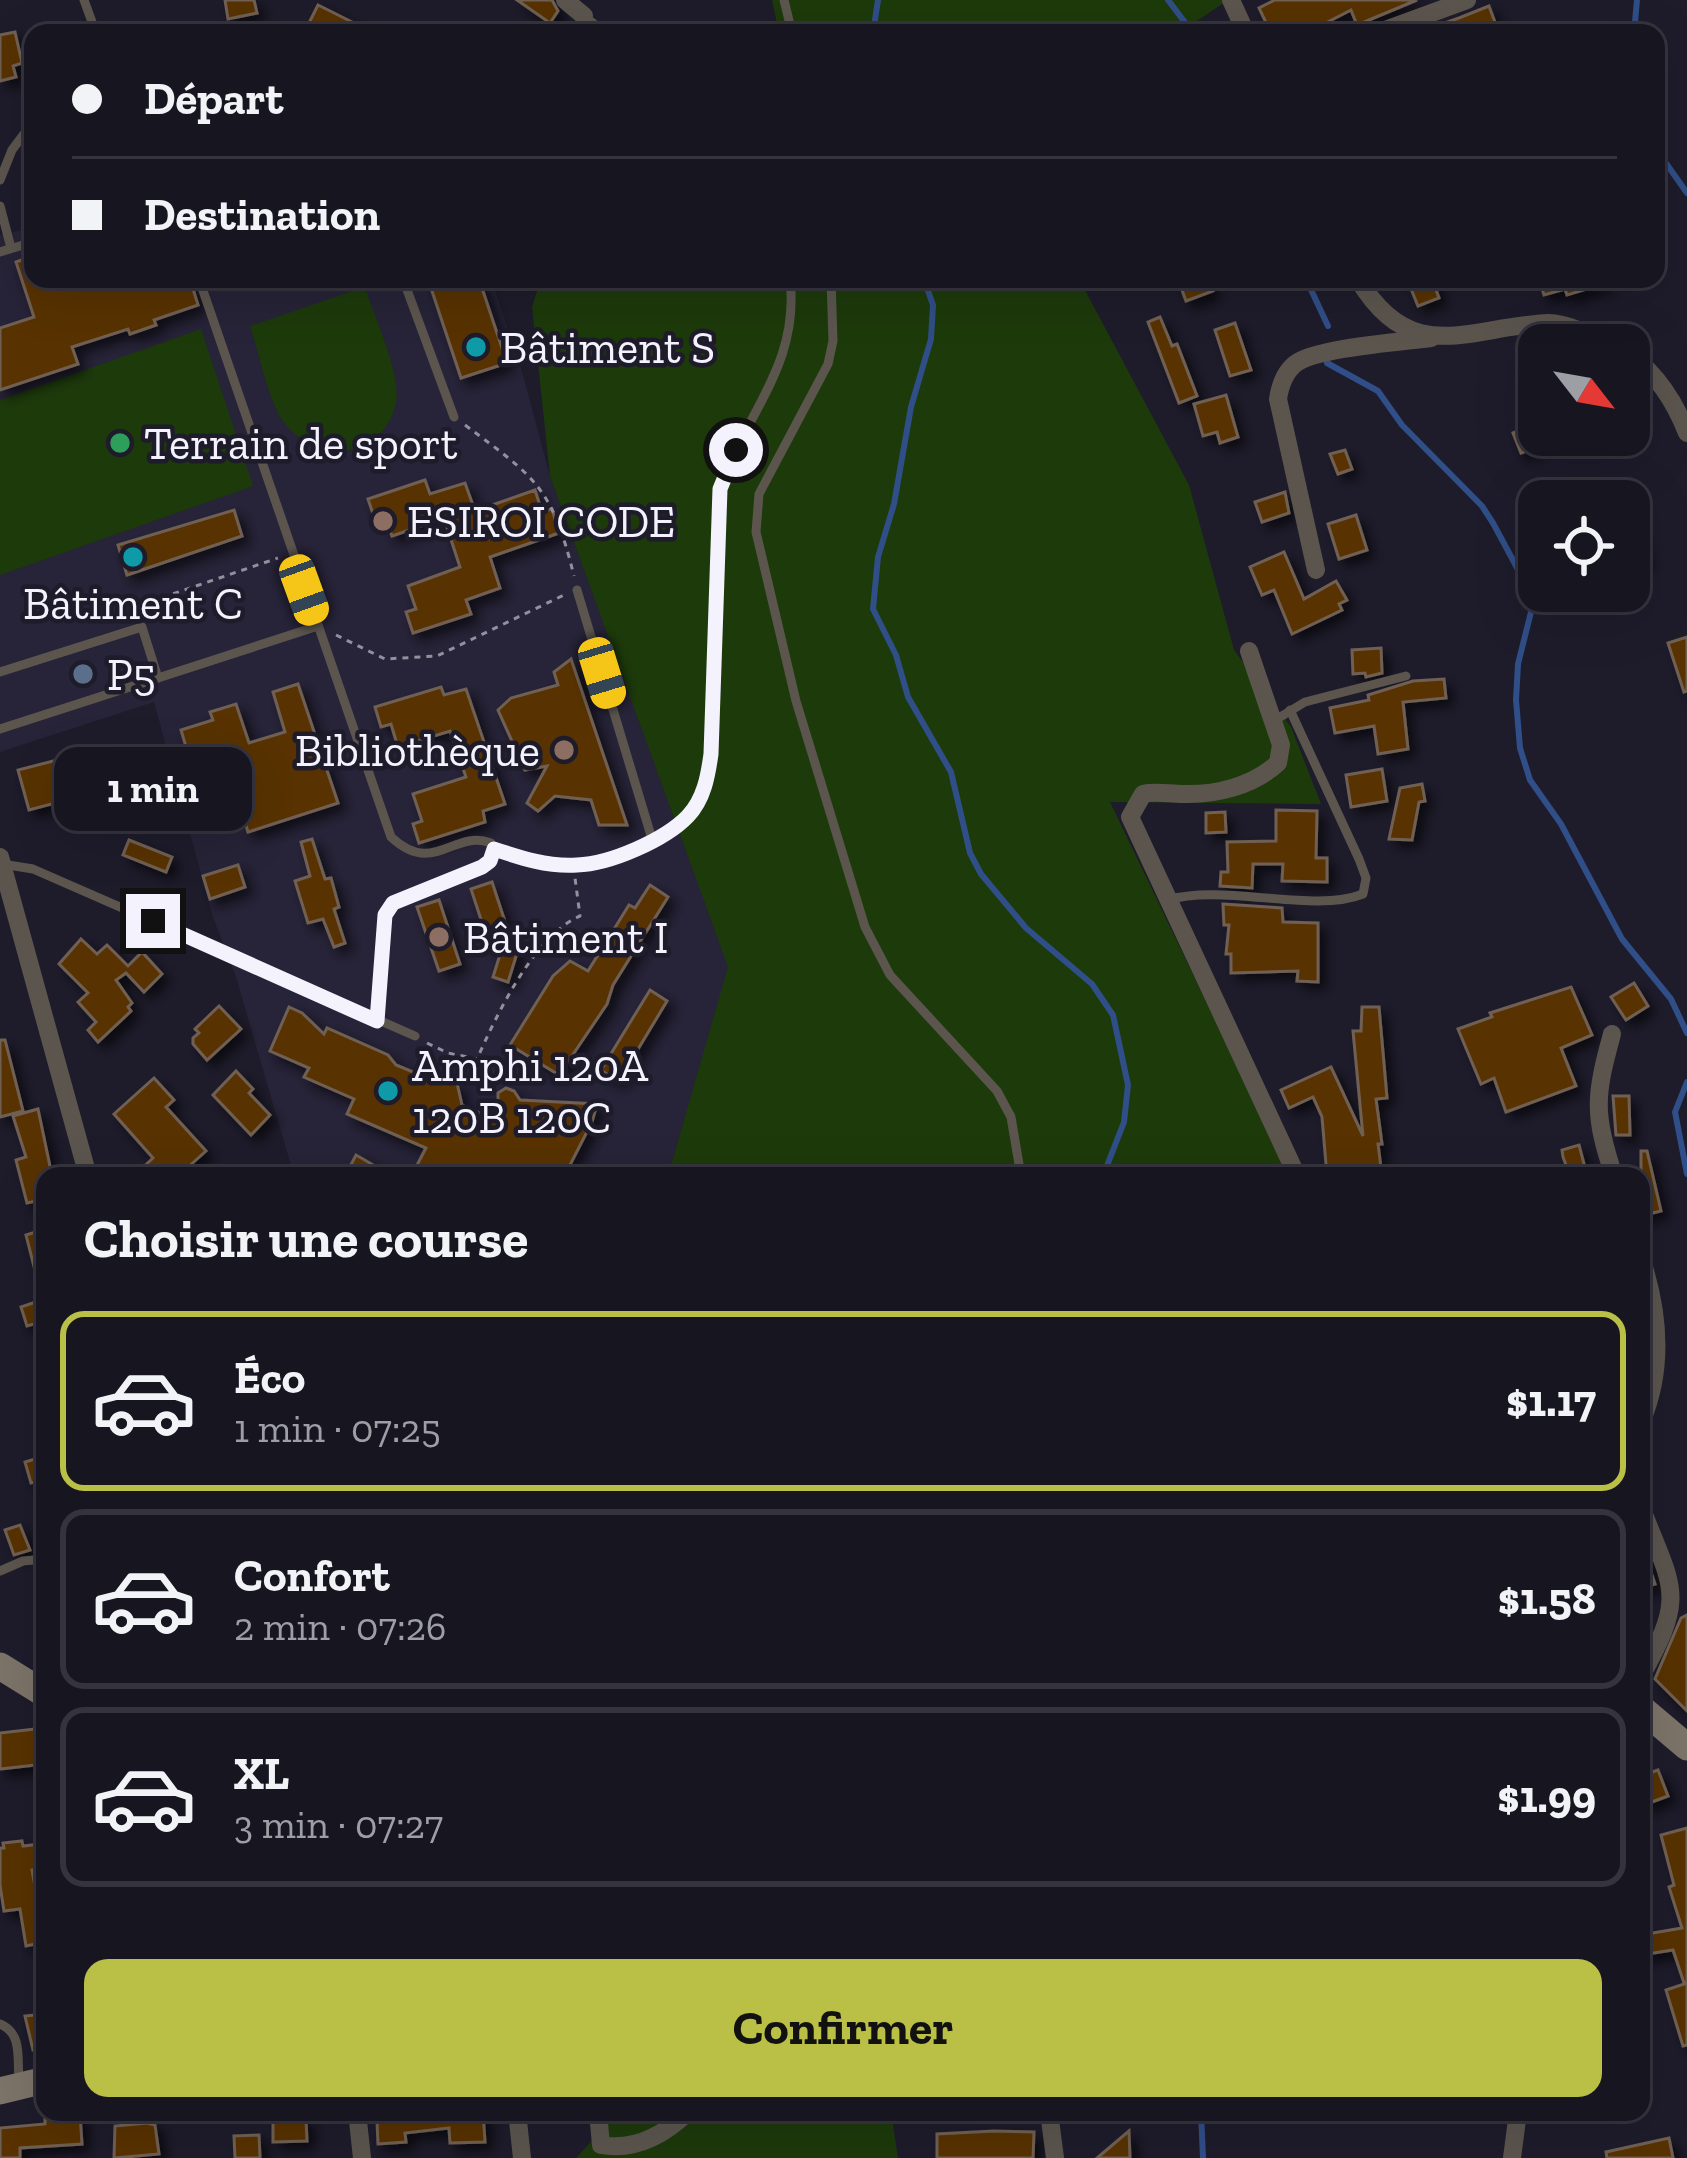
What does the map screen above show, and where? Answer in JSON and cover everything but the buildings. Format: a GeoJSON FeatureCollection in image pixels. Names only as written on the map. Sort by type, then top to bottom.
{"type":"FeatureCollection","features":[{"type":"Feature","properties":{"kind":"main road"},"geometry":{"type":"LineString","coordinates":[[0,1666],[36,1688]]}},
{"type":"Feature","properties":{"kind":"main road"},"geometry":{"type":"LineString","coordinates":[[1650,1712],[1687,1747]]}},
{"type":"Feature","properties":{"kind":"street"},"geometry":{"type":"LineString","coordinates":[[1233,5],[1257,0]]}},
{"type":"Feature","properties":{"kind":"street"},"geometry":{"type":"LineString","coordinates":[[1402,24],[1467,0]]}},
{"type":"Feature","properties":{"kind":"street"},"geometry":{"type":"LineString","coordinates":[[1365,288],[1382,311],[1431,338]]}},
{"type":"Feature","properties":{"kind":"street"},"geometry":{"type":"LineString","coordinates":[[1316,570],[1278,399],[1286,374],[1306,358],[1518,327]]}},
{"type":"Feature","properties":{"kind":"street"},"geometry":{"type":"LineString","coordinates":[[1650,371],[1674,401],[1687,433]]}},
{"type":"Feature","properties":{"kind":"street"},"geometry":{"type":"LineString","coordinates":[[1250,651],[1281,755],[1267,773],[1227,789],[1202,794],[1151,791],[1136,800],[1130,817],[1293,1167]]}},
{"type":"Feature","properties":{"kind":"street"},"geometry":{"type":"LineString","coordinates":[[1,861],[86,1167]]}},
{"type":"Feature","properties":{"kind":"street"},"geometry":{"type":"LineString","coordinates":[[1611,1167],[1600,1135],[1596,1095],[1612,1034]]}},
{"type":"Feature","properties":{"kind":"street"},"geometry":{"type":"LineString","coordinates":[[1650,1306],[1659,1353],[1650,1402]]}},
{"type":"Feature","properties":{"kind":"street"},"geometry":{"type":"LineString","coordinates":[[1650,1524],[1673,1568],[1682,1606],[1670,1643],[1650,1666]]}},
{"type":"Feature","properties":{"kind":"street"},"geometry":{"type":"LineString","coordinates":[[358,2121],[362,2158]]}},
{"type":"Feature","properties":{"kind":"street"},"geometry":{"type":"LineString","coordinates":[[518,2121],[522,2158]]}},
{"type":"Feature","properties":{"kind":"street"},"geometry":{"type":"LineString","coordinates":[[599,2121],[602,2145],[619,2148],[667,2133],[679,2121]]}},
{"type":"Feature","properties":{"kind":"street"},"geometry":{"type":"LineString","coordinates":[[1049,2121],[1054,2158]]}},
{"type":"Feature","properties":{"kind":"street"},"geometry":{"type":"LineString","coordinates":[[1512,2158],[1517,2121]]}},
{"type":"Feature","properties":{"kind":"lane"},"geometry":{"type":"LineString","coordinates":[[0,180],[24,134]]}},
{"type":"Feature","properties":{"kind":"lane"},"geometry":{"type":"LineString","coordinates":[[0,206],[6,250]]}},
{"type":"Feature","properties":{"kind":"lane"},"geometry":{"type":"LineString","coordinates":[[202,288],[391,837],[415,855],[480,840],[536,863],[577,866],[616,858],[687,817],[708,777],[720,489],[788,347],[791,288]]}},
{"type":"Feature","properties":{"kind":"lane"},"geometry":{"type":"LineString","coordinates":[[406,288],[454,417]]}},
{"type":"Feature","properties":{"kind":"lane"},"geometry":{"type":"LineString","coordinates":[[831,288],[833,340],[827,364],[759,494],[755,532],[796,701],[865,927],[890,975],[997,1091],[1011,1117],[1019,1167]]}},
{"type":"Feature","properties":{"kind":"lane"},"geometry":{"type":"LineString","coordinates":[[577,590],[652,839]]}},
{"type":"Feature","properties":{"kind":"lane"},"geometry":{"type":"LineString","coordinates":[[0,729],[318,626]]}},
{"type":"Feature","properties":{"kind":"lane"},"geometry":{"type":"LineString","coordinates":[[0,671],[142,627],[158,678]]}},
{"type":"Feature","properties":{"kind":"lane"},"geometry":{"type":"LineString","coordinates":[[1272,722],[1305,702],[1406,676]]}},
{"type":"Feature","properties":{"kind":"lane"},"geometry":{"type":"LineString","coordinates":[[1166,900],[1190,895],[1331,899],[1364,894],[1366,878],[1359,859],[1291,710]]}},
{"type":"Feature","properties":{"kind":"lane"},"geometry":{"type":"LineString","coordinates":[[377,1021],[385,915],[393,903],[482,867],[494,849]]}},
{"type":"Feature","properties":{"kind":"lane"},"geometry":{"type":"LineString","coordinates":[[1,861],[33,869],[415,1036]]}},
{"type":"Feature","properties":{"kind":"lane"},"geometry":{"type":"LineString","coordinates":[[0,1571],[36,1560]]}},
{"type":"Feature","properties":{"kind":"lane"},"geometry":{"type":"LineString","coordinates":[[0,2024],[16,2037],[21,2086]]}},
{"type":"Feature","properties":{"kind":"path"},"geometry":{"type":"LineString","coordinates":[[318,626],[385,659],[436,656],[577,590],[559,519],[540,488],[525,470],[454,417]]}},
{"type":"Feature","properties":{"kind":"path"},"geometry":{"type":"LineString","coordinates":[[142,627],[149,602],[291,553]]}},
{"type":"Feature","properties":{"kind":"path"},"geometry":{"type":"LineString","coordinates":[[415,1036],[448,1053],[477,1059],[523,970],[565,922],[580,916],[574,892],[577,866]]}},
{"type":"Feature","properties":{"kind":"shaded area"},"geometry":{"type":"Polygon","coordinates":[[[24,230],[24,288],[494,288],[550,476],[729,967],[671,1167],[291,1167],[236,977],[213,917],[154,702],[0,752],[0,235],[24,230]]]}},
{"type":"Feature","properties":{"kind":"green space"},"geometry":{"type":"Polygon","coordinates":[[[772,0],[1228,0],[1192,24],[777,24],[772,0]]]}},
{"type":"Feature","properties":{"kind":"green space"},"geometry":{"type":"Polygon","coordinates":[[[365,288],[395,376],[394,409],[385,427],[365,444],[343,450],[320,448],[299,438],[278,412],[250,326],[365,288]]]}},
{"type":"Feature","properties":{"kind":"green space"},"geometry":{"type":"Polygon","coordinates":[[[538,288],[1084,288],[1189,485],[1234,650],[1291,727],[1321,804],[1110,802],[1286,1167],[671,1167],[728,967],[550,476],[532,307],[538,288]]]}},
{"type":"Feature","properties":{"kind":"green space","name":"Terrain de sport"},"geometry":{"type":"Polygon","coordinates":[[[201,329],[253,486],[0,575],[0,400],[201,329]]]}},
{"type":"Feature","properties":{"kind":"green space"},"geometry":{"type":"Polygon","coordinates":[[[610,2121],[892,2121],[898,2158],[576,2158],[610,2121]]]}},
{"type":"Feature","properties":{"kind":"waterway"},"geometry":{"type":"LineString","coordinates":[[874,24],[878,0]]}},
{"type":"Feature","properties":{"kind":"waterway"},"geometry":{"type":"LineString","coordinates":[[1168,0],[1186,24]]}},
{"type":"Feature","properties":{"kind":"waterway"},"geometry":{"type":"LineString","coordinates":[[1635,24],[1637,0]]}},
{"type":"Feature","properties":{"kind":"waterway"},"geometry":{"type":"LineString","coordinates":[[1665,162],[1687,193]]}},
{"type":"Feature","properties":{"kind":"waterway"},"geometry":{"type":"LineString","coordinates":[[927,288],[933,305],[931,339],[878,557],[873,609],[896,655],[908,697],[951,772],[970,853],[981,874],[1026,928],[1092,984],[1113,1015],[1128,1085],[1124,1122],[1106,1167]]}},
{"type":"Feature","properties":{"kind":"waterway"},"geometry":{"type":"LineString","coordinates":[[1310,288],[1328,326]]}},
{"type":"Feature","properties":{"kind":"waterway"},"geometry":{"type":"LineString","coordinates":[[1327,363],[1378,391],[1402,425],[1493,523],[1522,577],[1532,608],[1518,664],[1516,700],[1520,748],[1530,780],[1561,824],[1622,939],[1671,999],[1687,1033]]}},
{"type":"Feature","properties":{"kind":"waterway"},"geometry":{"type":"LineString","coordinates":[[1687,1082],[1675,1112],[1687,1174]]}},
{"type":"Feature","properties":{"kind":"waterway"},"geometry":{"type":"LineString","coordinates":[[1201,2121],[1203,2158]]}},
{"type":"Feature","properties":{"kind":"place","name":"Bâtiment S"},"geometry":{"type":"Point","coordinates":[476,347]}},
{"type":"Feature","properties":{"kind":"place","name":"Terrain de sport"},"geometry":{"type":"Point","coordinates":[120,443]}},
{"type":"Feature","properties":{"kind":"place","name":"ESIROI CODE"},"geometry":{"type":"Point","coordinates":[383,521]}},
{"type":"Feature","properties":{"kind":"place","name":"Bâtiment C"},"geometry":{"type":"Point","coordinates":[133,557]}},
{"type":"Feature","properties":{"kind":"place","name":"P5"},"geometry":{"type":"Point","coordinates":[83,674]}},
{"type":"Feature","properties":{"kind":"place","name":"Bibliothèque"},"geometry":{"type":"Point","coordinates":[564,750]}},
{"type":"Feature","properties":{"kind":"place","name":"Bâtiment I"},"geometry":{"type":"Point","coordinates":[439,937]}},
{"type":"Feature","properties":{"kind":"place","name":"Amphi 120A 120B 120C"},"geometry":{"type":"Point","coordinates":[388,1091]}},
{"type":"Feature","properties":{"kind":"route"},"geometry":{"type":"LineString","coordinates":[[153,921],[377,1021],[385,915],[393,903],[482,867],[494,849],[536,863],[577,866],[616,858],[687,817],[708,777],[720,489],[736,450]]}}]}
